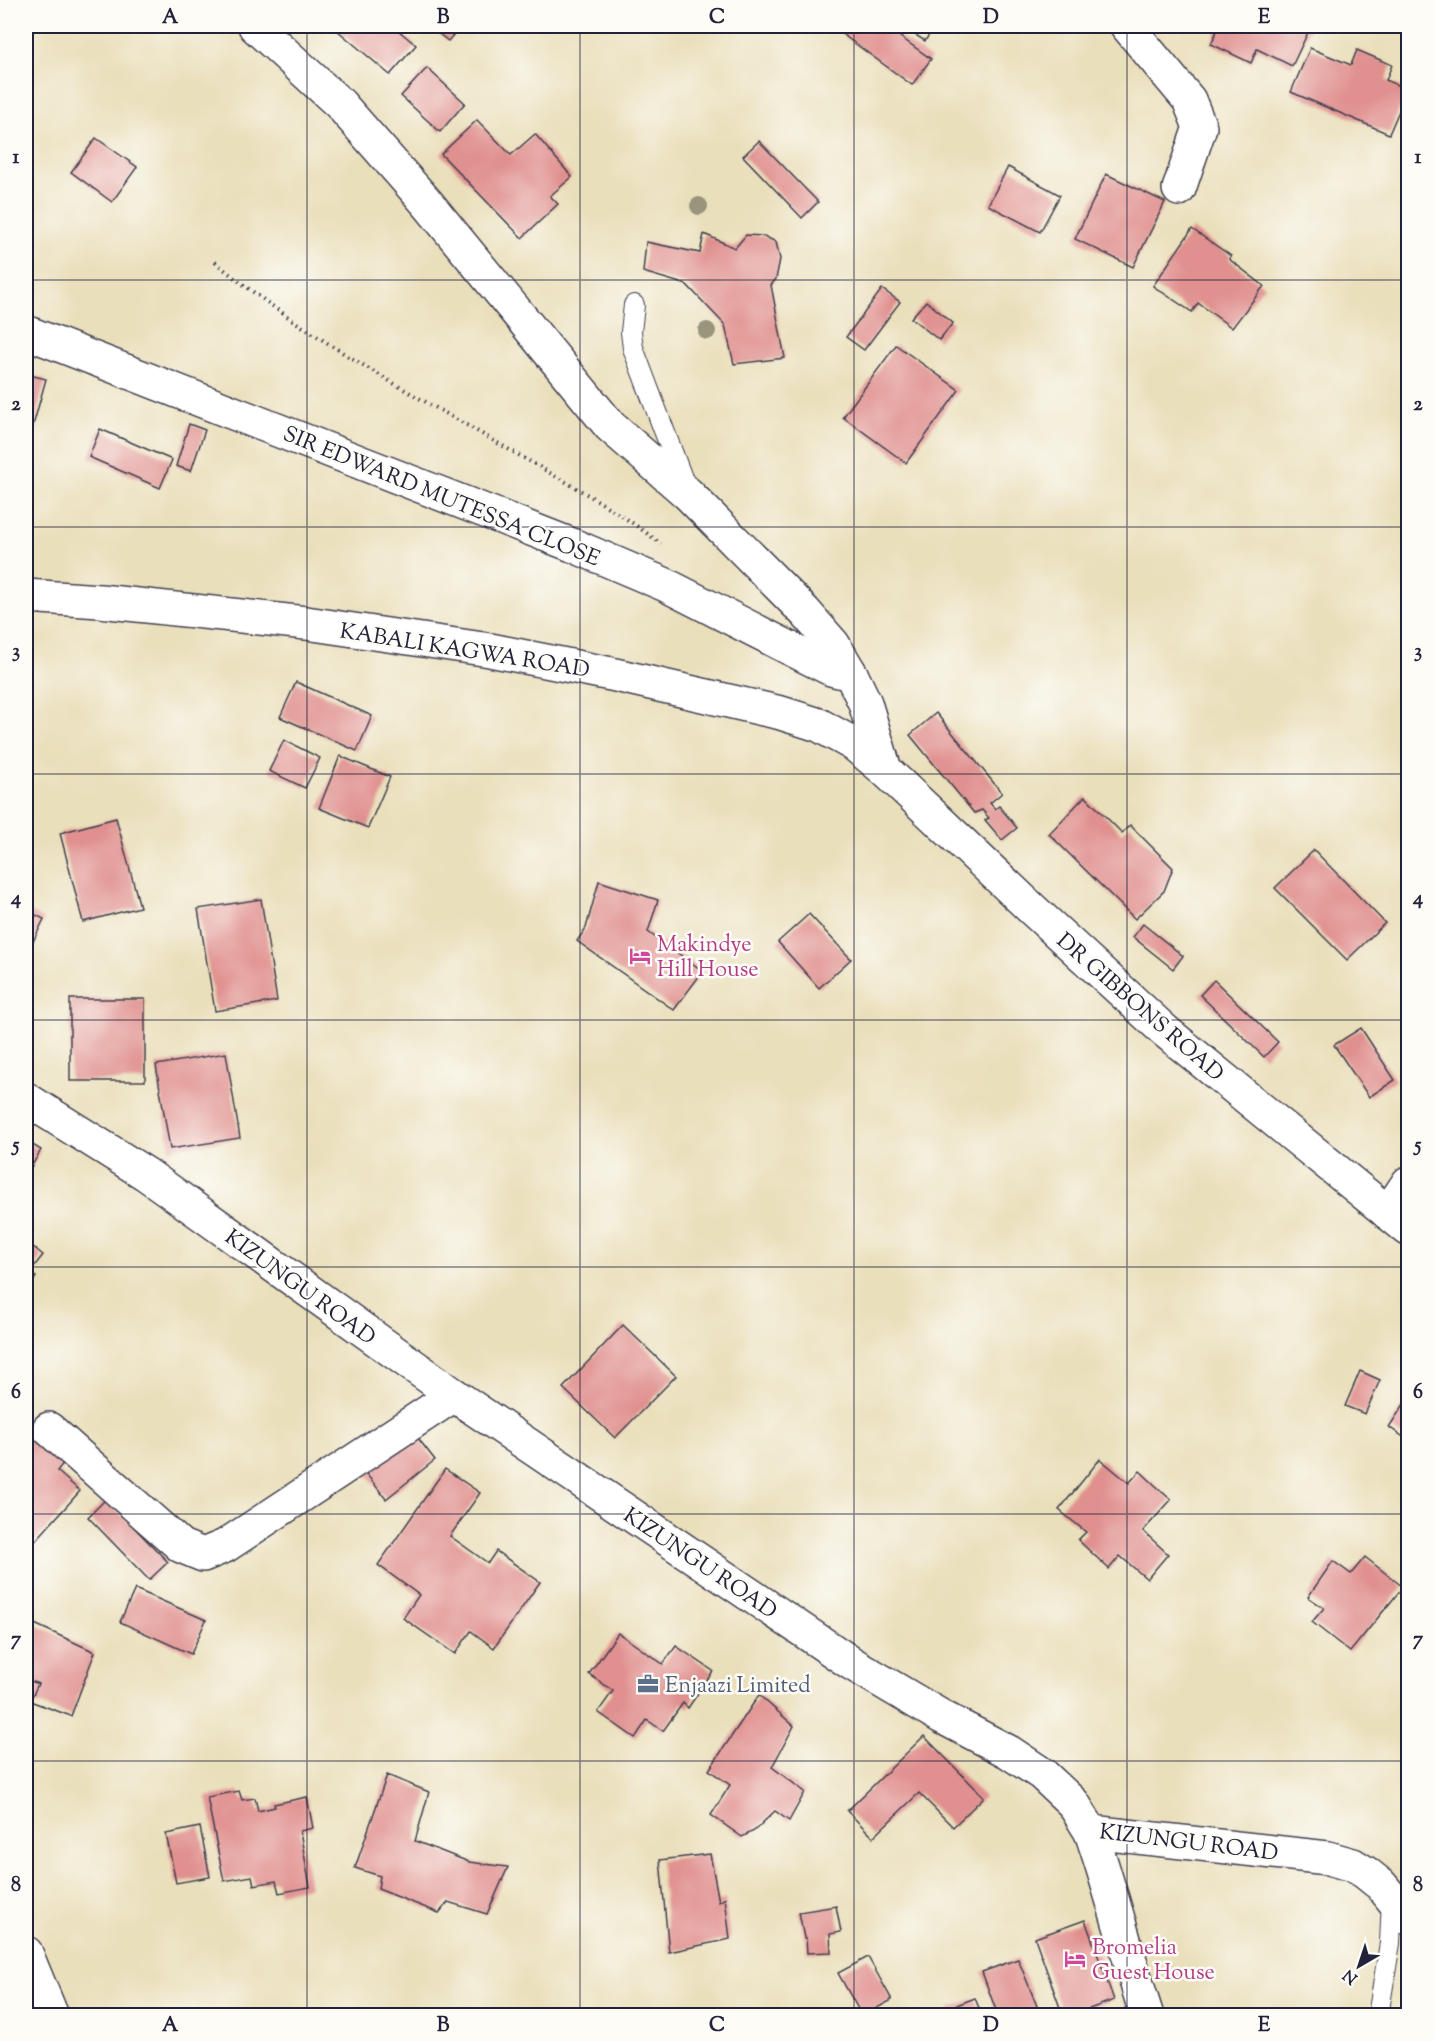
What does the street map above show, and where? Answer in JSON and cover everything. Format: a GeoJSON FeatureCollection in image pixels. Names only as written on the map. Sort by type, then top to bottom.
{"type":"FeatureCollection","features":[{"type":"Feature","properties":{"kind":"street"},"geometry":{"type":"LineString","coordinates":[[255,26],[340,104],[428,204],[610,426],[688,494],[805,612],[833,644],[865,703],[885,770]]}},
{"type":"Feature","properties":{"kind":"street"},"geometry":{"type":"LineString","coordinates":[[1126,26],[1189,100],[1200,127],[1179,189]]}},
{"type":"Feature","properties":{"kind":"street","name":"SIR EDWARD MUTESSA CLOSE"},"geometry":{"type":"LineString","coordinates":[[26,332],[572,545],[666,585],[831,669],[851,674]]}},
{"type":"Feature","properties":{"kind":"street","name":"KABALI KAGWA ROAD"},"geometry":{"type":"LineString","coordinates":[[26,596],[100,601],[306,623],[490,650],[611,674],[798,717],[840,735],[885,770]]}},
{"type":"Feature","properties":{"kind":"street","name":"DR GIBBONS ROAD"},"geometry":{"type":"LineString","coordinates":[[885,770],[1165,1031],[1398,1221]]}},
{"type":"Feature","properties":{"kind":"street","name":"KIZUNGU ROAD"},"geometry":{"type":"LineString","coordinates":[[26,1099],[146,1174],[454,1395],[851,1663],[942,1717],[1009,1752],[1034,1769],[1073,1803],[1091,1832],[1328,1858],[1353,1865],[1381,1885],[1400,1908]]}},
{"type":"Feature","properties":{"kind":"street"},"geometry":{"type":"LineString","coordinates":[[1398,1221],[1408,1183]]}},
{"type":"Feature","properties":{"kind":"street"},"geometry":{"type":"LineString","coordinates":[[49,1430],[181,1546],[203,1555],[225,1546],[454,1395]]}},
{"type":"Feature","properties":{"kind":"street"},"geometry":{"type":"LineString","coordinates":[[1091,1832],[1147,2016]]}},
{"type":"Feature","properties":{"kind":"street"},"geometry":{"type":"LineString","coordinates":[[26,1953],[52,2016]]}},
{"type":"Feature","properties":{"kind":"lane"},"geometry":{"type":"LineString","coordinates":[[634,305],[633,348],[688,494]]}},
{"type":"Feature","properties":{"kind":"lane"},"geometry":{"type":"LineString","coordinates":[[1378,2016],[1390,1943],[1400,1908]]}},
{"type":"Feature","properties":{"kind":"path"},"geometry":{"type":"LineString","coordinates":[[215,262],[292,321],[406,390],[575,487],[645,531],[662,545]]}},
{"type":"Feature","properties":{"kind":"building"},"geometry":{"type":"Polygon","coordinates":[[[340,26],[393,26],[416,45],[390,75],[337,30],[340,26]]]}},
{"type":"Feature","properties":{"kind":"building"},"geometry":{"type":"Polygon","coordinates":[[[429,26],[461,26],[448,41],[429,26]]]}},
{"type":"Feature","properties":{"kind":"building"},"geometry":{"type":"Polygon","coordinates":[[[831,26],[885,26],[931,59],[912,85],[831,26]]]}},
{"type":"Feature","properties":{"kind":"building"},"geometry":{"type":"Polygon","coordinates":[[[901,26],[935,26],[925,41],[901,26]]]}},
{"type":"Feature","properties":{"kind":"building"},"geometry":{"type":"Polygon","coordinates":[[[1206,26],[1311,26],[1292,66],[1257,49],[1251,63],[1211,44],[1217,31],[1206,26]]]}},
{"type":"Feature","properties":{"kind":"building"},"geometry":{"type":"Polygon","coordinates":[[[1310,48],[1351,65],[1357,50],[1392,65],[1386,80],[1408,90],[1389,134],[1291,92],[1310,48]]]}},
{"type":"Feature","properties":{"kind":"building"},"geometry":{"type":"Polygon","coordinates":[[[427,68],[465,103],[440,132],[401,96],[427,68]]]}},
{"type":"Feature","properties":{"kind":"building"},"geometry":{"type":"Polygon","coordinates":[[[26,113],[33,117],[26,129],[26,113]]]}},
{"type":"Feature","properties":{"kind":"building"},"geometry":{"type":"Polygon","coordinates":[[[477,120],[511,155],[535,134],[572,177],[550,196],[558,204],[522,238],[441,154],[477,120]]]}},
{"type":"Feature","properties":{"kind":"building"},"geometry":{"type":"Polygon","coordinates":[[[96,138],[137,167],[112,202],[71,172],[96,138]]]}},
{"type":"Feature","properties":{"kind":"building"},"geometry":{"type":"Polygon","coordinates":[[[759,141],[818,202],[802,218],[743,156],[759,141]]]}},
{"type":"Feature","properties":{"kind":"building"},"geometry":{"type":"Polygon","coordinates":[[[1008,167],[1060,195],[1040,232],[988,205],[1008,167]]]}},
{"type":"Feature","properties":{"kind":"building"},"geometry":{"type":"Polygon","coordinates":[[[1106,174],[1165,202],[1133,267],[1075,239],[1106,174]]]}},
{"type":"Feature","properties":{"kind":"building"},"geometry":{"type":"Polygon","coordinates":[[[1192,229],[1231,256],[1229,259],[1264,286],[1232,328],[1198,303],[1192,312],[1153,286],[1192,229]]]}},
{"type":"Feature","properties":{"kind":"building"},"geometry":{"type":"Polygon","coordinates":[[[704,234],[735,248],[746,235],[764,236],[776,242],[780,259],[776,279],[771,285],[785,358],[734,364],[725,325],[687,285],[643,272],[646,242],[700,253],[704,234]]]}},
{"type":"Feature","properties":{"kind":"building"},"geometry":{"type":"Polygon","coordinates":[[[882,289],[900,302],[864,350],[846,337],[882,289]]]}},
{"type":"Feature","properties":{"kind":"building"},"geometry":{"type":"Polygon","coordinates":[[[926,301],[953,323],[939,340],[911,318],[926,301]]]}},
{"type":"Feature","properties":{"kind":"building"},"geometry":{"type":"Polygon","coordinates":[[[896,345],[959,390],[906,463],[843,417],[896,345]]]}},
{"type":"Feature","properties":{"kind":"building"},"geometry":{"type":"Polygon","coordinates":[[[26,374],[46,379],[31,433],[26,431],[26,374]]]}},
{"type":"Feature","properties":{"kind":"building"},"geometry":{"type":"Polygon","coordinates":[[[189,424],[205,430],[191,471],[176,466],[189,424]]]}},
{"type":"Feature","properties":{"kind":"building"},"geometry":{"type":"Polygon","coordinates":[[[100,429],[172,460],[160,488],[89,457],[100,429]]]}},
{"type":"Feature","properties":{"kind":"building"},"geometry":{"type":"Polygon","coordinates":[[[296,682],[372,716],[357,751],[280,717],[296,682]]]}},
{"type":"Feature","properties":{"kind":"building"},"geometry":{"type":"Polygon","coordinates":[[[936,713],[1002,793],[990,803],[995,809],[999,806],[1017,828],[1002,840],[985,820],[989,818],[982,810],[974,813],[910,735],[936,713]]]}},
{"type":"Feature","properties":{"kind":"building"},"geometry":{"type":"Polygon","coordinates":[[[284,740],[320,758],[305,788],[269,771],[284,740]]]}},
{"type":"Feature","properties":{"kind":"building"},"geometry":{"type":"Polygon","coordinates":[[[340,756],[390,777],[368,828],[319,808],[340,756]]]}},
{"type":"Feature","properties":{"kind":"building"},"geometry":{"type":"Polygon","coordinates":[[[1085,796],[1122,833],[1130,825],[1173,868],[1164,891],[1135,919],[1049,834],[1085,796]]]}},
{"type":"Feature","properties":{"kind":"building"},"geometry":{"type":"Polygon","coordinates":[[[116,818],[140,907],[83,922],[60,833],[116,818]]]}},
{"type":"Feature","properties":{"kind":"building"},"geometry":{"type":"Polygon","coordinates":[[[1314,850],[1385,923],[1347,960],[1275,888],[1314,850]]]}},
{"type":"Feature","properties":{"kind":"building","name":"Makindye Hill House"},"geometry":{"type":"Polygon","coordinates":[[[599,881],[658,900],[648,932],[703,971],[674,1010],[577,941],[586,928],[599,881]]]}},
{"type":"Feature","properties":{"kind":"building"},"geometry":{"type":"Polygon","coordinates":[[[261,899],[277,1001],[215,1011],[198,909],[261,899]]]}},
{"type":"Feature","properties":{"kind":"building"},"geometry":{"type":"Polygon","coordinates":[[[26,910],[44,919],[26,956],[26,910]]]}},
{"type":"Feature","properties":{"kind":"building"},"geometry":{"type":"Polygon","coordinates":[[[809,914],[851,959],[819,988],[778,942],[809,914]]]}},
{"type":"Feature","properties":{"kind":"building"},"geometry":{"type":"Polygon","coordinates":[[[1143,924],[1183,956],[1173,969],[1133,937],[1143,924]]]}},
{"type":"Feature","properties":{"kind":"building"},"geometry":{"type":"Polygon","coordinates":[[[1214,980],[1278,1042],[1264,1057],[1200,995],[1214,980]]]}},
{"type":"Feature","properties":{"kind":"building"},"geometry":{"type":"Polygon","coordinates":[[[70,999],[145,999],[145,1081],[70,1081],[70,999]]]}},
{"type":"Feature","properties":{"kind":"building"},"geometry":{"type":"Polygon","coordinates":[[[1361,1028],[1395,1080],[1369,1097],[1334,1045],[1361,1028]]]}},
{"type":"Feature","properties":{"kind":"building"},"geometry":{"type":"Polygon","coordinates":[[[226,1053],[240,1138],[170,1149],[156,1065],[226,1053]]]}},
{"type":"Feature","properties":{"kind":"building"},"geometry":{"type":"Polygon","coordinates":[[[26,1141],[41,1150],[26,1176],[26,1141]]]}},
{"type":"Feature","properties":{"kind":"building"},"geometry":{"type":"Polygon","coordinates":[[[26,1241],[43,1255],[29,1273],[36,1277],[26,1293],[26,1241]]]}},
{"type":"Feature","properties":{"kind":"building"},"geometry":{"type":"Polygon","coordinates":[[[623,1325],[676,1376],[615,1438],[563,1388],[623,1325]]]}},
{"type":"Feature","properties":{"kind":"building"},"geometry":{"type":"Polygon","coordinates":[[[1360,1371],[1380,1380],[1365,1414],[1345,1406],[1360,1371]]]}},
{"type":"Feature","properties":{"kind":"building"},"geometry":{"type":"Polygon","coordinates":[[[1408,1398],[1408,1434],[1405,1438],[1389,1427],[1408,1398]]]}},
{"type":"Feature","properties":{"kind":"building"},"geometry":{"type":"Polygon","coordinates":[[[410,1428],[435,1460],[386,1499],[360,1466],[410,1428]]]}},
{"type":"Feature","properties":{"kind":"building"},"geometry":{"type":"Polygon","coordinates":[[[26,1432],[64,1462],[57,1471],[80,1491],[30,1547],[26,1543],[26,1432]]]}},
{"type":"Feature","properties":{"kind":"building"},"geometry":{"type":"Polygon","coordinates":[[[1100,1459],[1129,1483],[1140,1471],[1171,1500],[1143,1531],[1168,1554],[1147,1579],[1120,1556],[1109,1569],[1078,1540],[1086,1532],[1059,1510],[1100,1459]]]}},
{"type":"Feature","properties":{"kind":"building"},"geometry":{"type":"Polygon","coordinates":[[[445,1469],[480,1493],[450,1536],[488,1563],[496,1551],[540,1582],[494,1648],[471,1631],[455,1654],[403,1618],[419,1595],[378,1565],[445,1469]]]}},
{"type":"Feature","properties":{"kind":"building"},"geometry":{"type":"Polygon","coordinates":[[[106,1499],[168,1562],[149,1580],[88,1517],[106,1499]]]}},
{"type":"Feature","properties":{"kind":"building"},"geometry":{"type":"Polygon","coordinates":[[[1365,1557],[1403,1587],[1350,1652],[1312,1622],[1324,1608],[1308,1597],[1333,1561],[1351,1574],[1365,1557]]]}},
{"type":"Feature","properties":{"kind":"building"},"geometry":{"type":"Polygon","coordinates":[[[135,1589],[206,1620],[191,1654],[120,1622],[135,1589]]]}},
{"type":"Feature","properties":{"kind":"building"},"geometry":{"type":"Polygon","coordinates":[[[26,1620],[95,1652],[71,1716],[30,1701],[38,1684],[26,1679],[26,1620]]]}},
{"type":"Feature","properties":{"kind":"building"},"geometry":{"type":"Polygon","coordinates":[[[618,1633],[663,1664],[676,1646],[713,1671],[688,1708],[683,1703],[663,1731],[647,1720],[635,1738],[598,1712],[613,1691],[589,1674],[618,1633]]]}},
{"type":"Feature","properties":{"kind":"building"},"geometry":{"type":"Polygon","coordinates":[[[759,1695],[794,1726],[772,1767],[805,1792],[789,1821],[775,1811],[754,1831],[742,1837],[711,1815],[730,1785],[709,1770],[759,1695]]]}},
{"type":"Feature","properties":{"kind":"building"},"geometry":{"type":"Polygon","coordinates":[[[924,1736],[984,1797],[953,1827],[919,1793],[873,1837],[847,1811],[924,1736]]]}},
{"type":"Feature","properties":{"kind":"building"},"geometry":{"type":"Polygon","coordinates":[[[387,1775],[429,1792],[415,1841],[469,1862],[508,1867],[487,1914],[448,1902],[439,1913],[378,1889],[380,1876],[355,1868],[387,1775]]]}},
{"type":"Feature","properties":{"kind":"building"},"geometry":{"type":"Polygon","coordinates":[[[239,1791],[242,1800],[255,1798],[258,1811],[275,1807],[274,1804],[307,1797],[313,1828],[300,1831],[310,1887],[279,1893],[276,1881],[254,1885],[252,1876],[224,1881],[207,1797],[239,1791]]]}},
{"type":"Feature","properties":{"kind":"building"},"geometry":{"type":"Polygon","coordinates":[[[200,1827],[210,1877],[176,1883],[166,1834],[200,1827]]]}},
{"type":"Feature","properties":{"kind":"building"},"geometry":{"type":"Polygon","coordinates":[[[710,1854],[719,1902],[725,1898],[730,1939],[669,1952],[660,1860],[710,1854]]]}},
{"type":"Feature","properties":{"kind":"building"},"geometry":{"type":"Polygon","coordinates":[[[836,1906],[841,1932],[830,1934],[831,1952],[807,1953],[806,1938],[804,1938],[799,1912],[836,1906]]]}},
{"type":"Feature","properties":{"kind":"building"},"geometry":{"type":"Polygon","coordinates":[[[1085,1920],[1114,2000],[1070,2016],[1063,2016],[1035,1938],[1085,1920]]]}},
{"type":"Feature","properties":{"kind":"building"},"geometry":{"type":"Polygon","coordinates":[[[868,1957],[892,2000],[862,2016],[838,1973],[868,1957]]]}},
{"type":"Feature","properties":{"kind":"building"},"geometry":{"type":"Polygon","coordinates":[[[1018,1959],[1041,2016],[998,2016],[982,1972],[1018,1959]]]}},
{"type":"Feature","properties":{"kind":"building"},"geometry":{"type":"Polygon","coordinates":[[[975,1998],[982,2016],[952,2016],[949,2008],[975,1998]]]}},
{"type":"Feature","properties":{"kind":"building"},"geometry":{"type":"Polygon","coordinates":[[[852,2009],[857,2016],[844,2016],[852,2009]]]}},
{"type":"Feature","properties":{"kind":"building"},"geometry":{"type":"Polygon","coordinates":[[[1277,2013],[1303,2014],[1303,2016],[1277,2016],[1277,2013]]]}},
{"type":"Feature","properties":{"kind":"place","name":"Makindye Hill House"},"geometry":{"type":"Point","coordinates":[640,956]}},
{"type":"Feature","properties":{"kind":"place","name":"Enjaazi Limited"},"geometry":{"type":"Point","coordinates":[648,1684]}},
{"type":"Feature","properties":{"kind":"place","name":"Bromelia Guest House"},"geometry":{"type":"Point","coordinates":[1075,1959]}}]}
